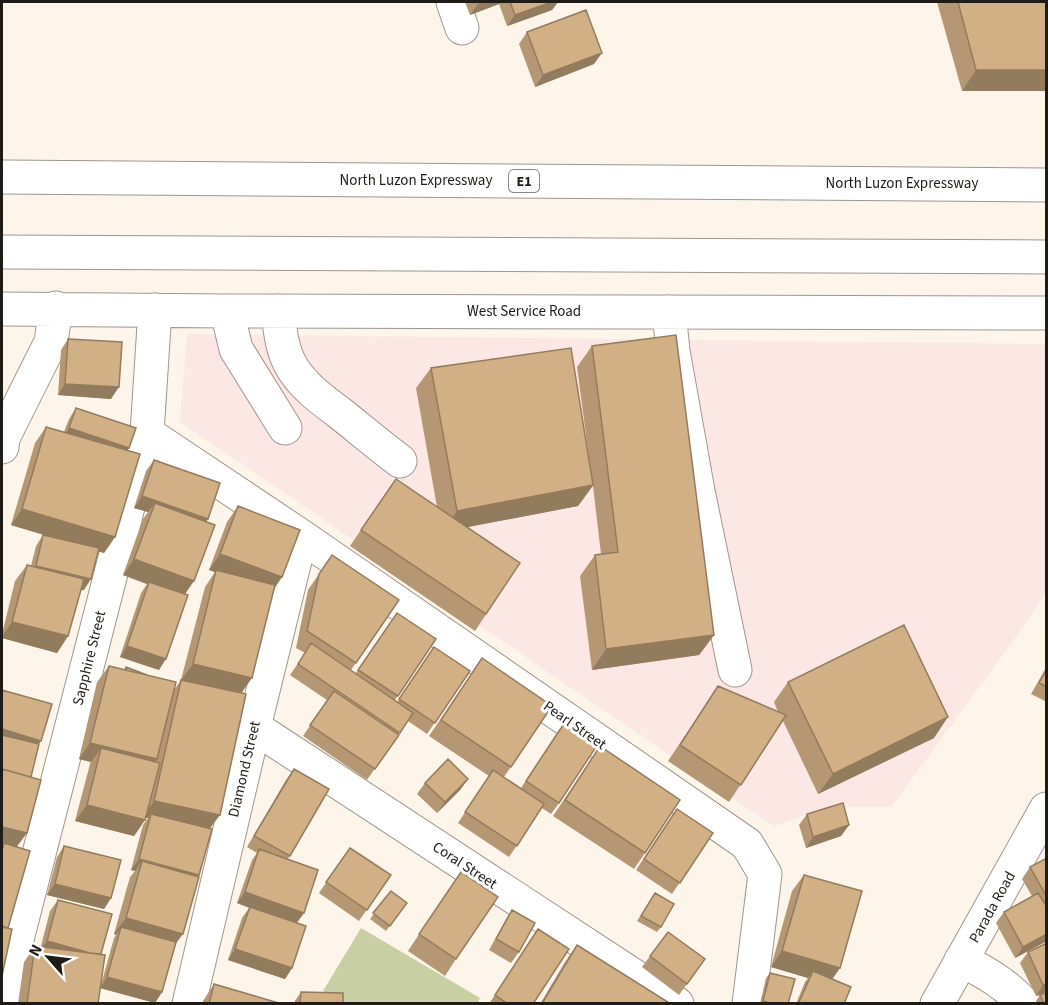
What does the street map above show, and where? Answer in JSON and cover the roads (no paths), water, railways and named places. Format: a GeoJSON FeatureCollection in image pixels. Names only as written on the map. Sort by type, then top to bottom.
{"type":"FeatureCollection","features":[{"type":"Feature","properties":{"kind":"main road","name":"North Luzon Expressway"},"geometry":{"type":"LineString","coordinates":[[2,177],[1047,184]]}},
{"type":"Feature","properties":{"kind":"main road"},"geometry":{"type":"LineString","coordinates":[[2,252],[1047,257]]}},
{"type":"Feature","properties":{"kind":"main road"},"geometry":{"type":"LineString","coordinates":[[2,447],[3,438],[51,342],[56,308]]}},
{"type":"Feature","properties":{"kind":"main road","name":"West Service Road"},"geometry":{"type":"LineString","coordinates":[[2,309],[1047,313]]}},
{"type":"Feature","properties":{"kind":"main road","name":"Sapphire Street"},"geometry":{"type":"LineString","coordinates":[[3,1004],[3,994],[147,433],[155,310]]}},
{"type":"Feature","properties":{"kind":"main road"},"geometry":{"type":"LineString","coordinates":[[227,311],[236,349],[285,428]]}},
{"type":"Feature","properties":{"kind":"main road"},"geometry":{"type":"LineString","coordinates":[[278,311],[286,354],[293,369],[304,383],[400,461]]}},
{"type":"Feature","properties":{"kind":"main road"},"geometry":{"type":"LineString","coordinates":[[669,312],[673,351],[698,491],[735,670]]}},
{"type":"Feature","properties":{"kind":"main road","name":"Pearl Street"},"geometry":{"type":"LineString","coordinates":[[147,433],[302,536],[747,844],[765,874],[749,1004]]}},
{"type":"Feature","properties":{"kind":"main road","name":"Diamond Street"},"geometry":{"type":"LineString","coordinates":[[189,1004],[254,727],[302,536]]}},
{"type":"Feature","properties":{"kind":"main road","name":"Coral Street"},"geometry":{"type":"LineString","coordinates":[[254,727],[677,1004]]}},
{"type":"Feature","properties":{"kind":"main road","name":"Parada Road"},"geometry":{"type":"LineString","coordinates":[[937,1004],[1047,809]]}},
{"type":"Feature","properties":{"kind":"main road"},"geometry":{"type":"LineString","coordinates":[[962,960],[1007,986],[1024,1004]]}}]}
